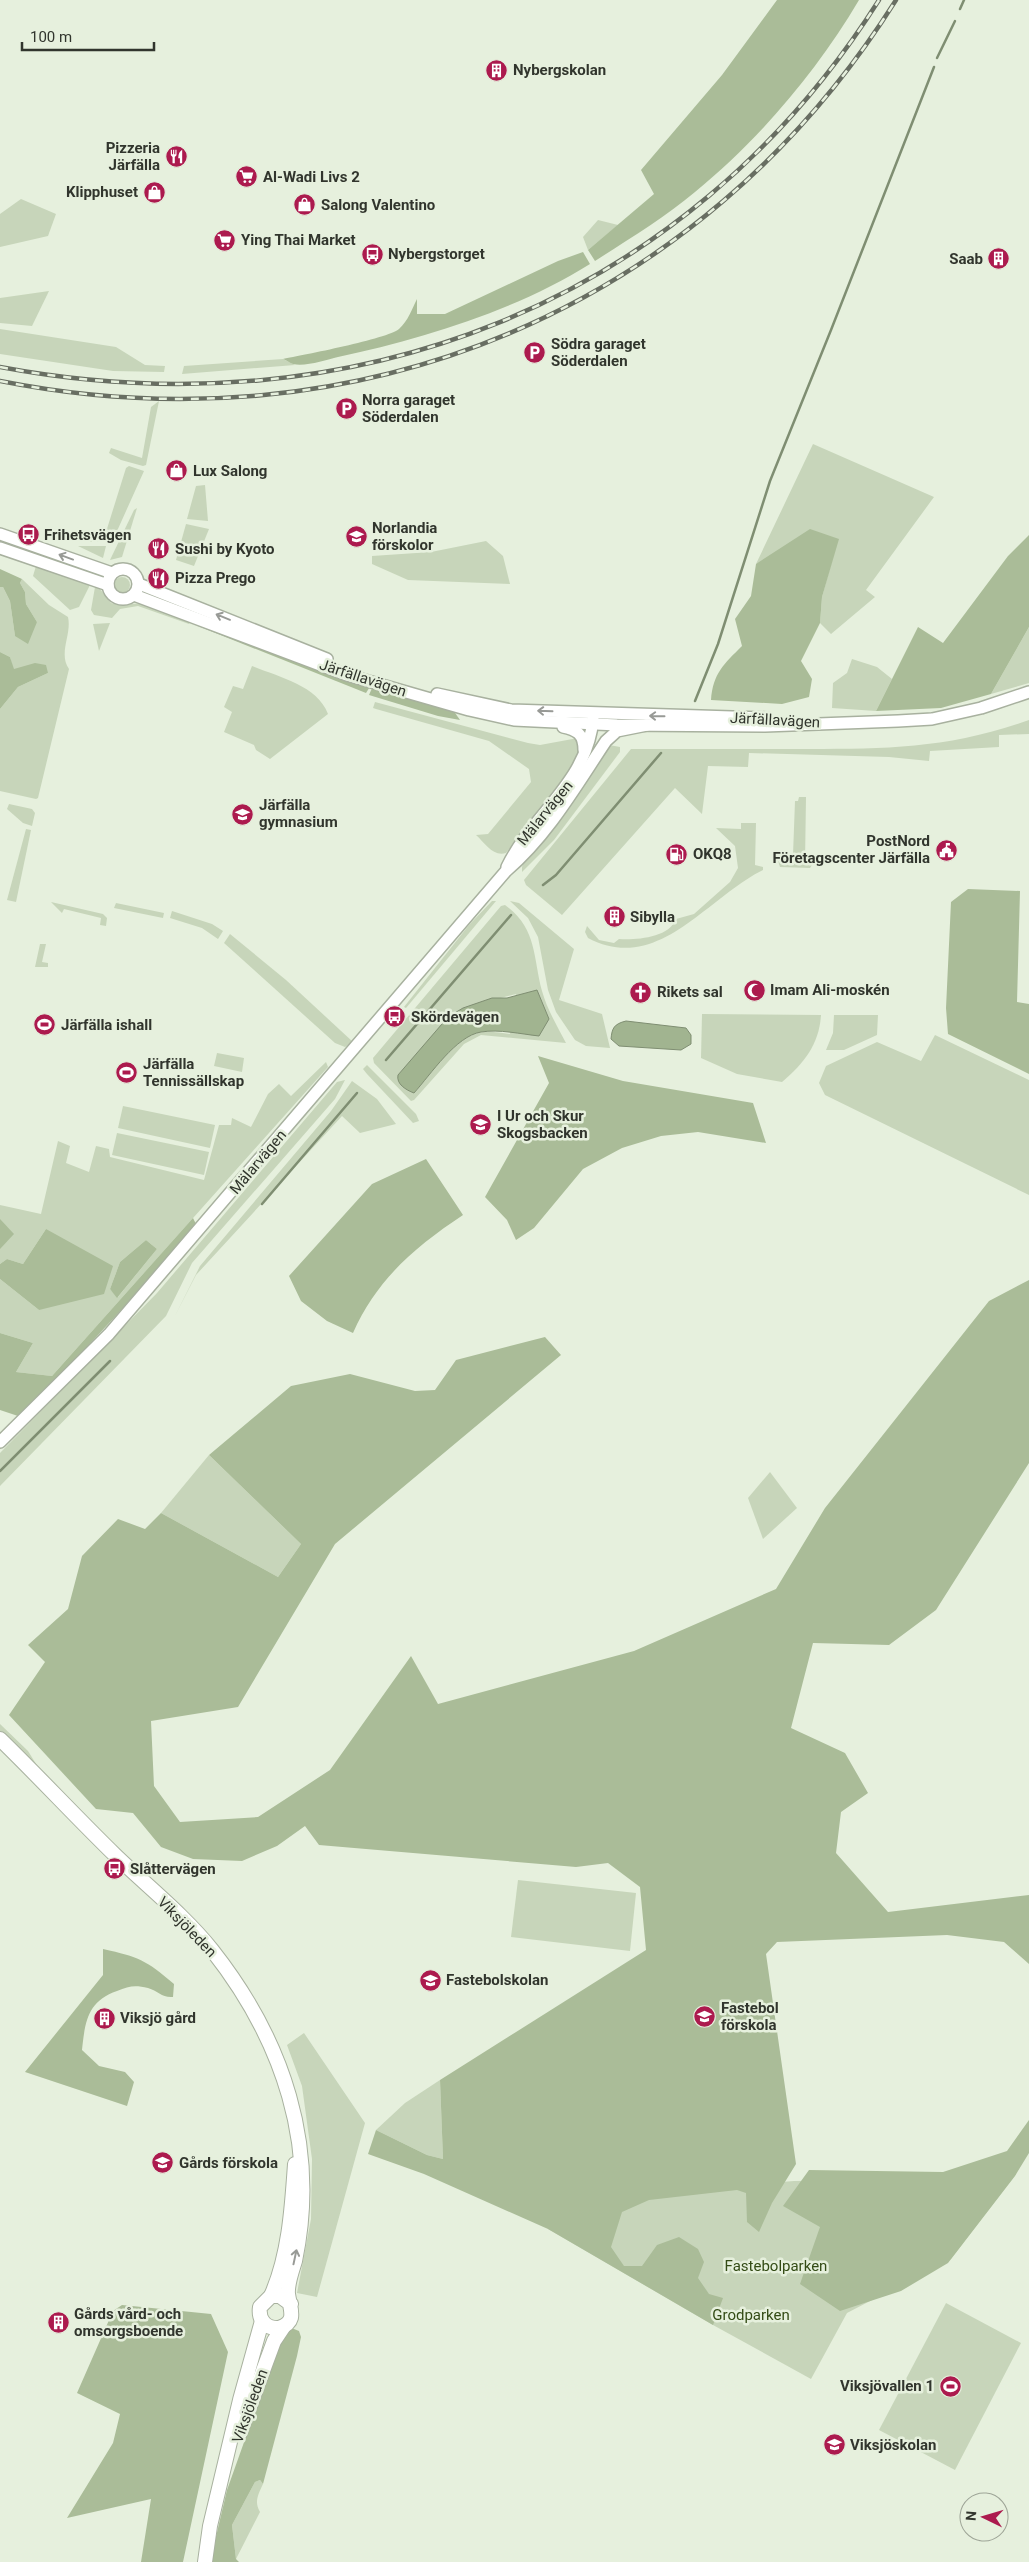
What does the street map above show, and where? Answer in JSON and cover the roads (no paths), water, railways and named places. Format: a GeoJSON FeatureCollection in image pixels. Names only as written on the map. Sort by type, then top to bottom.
{"type":"FeatureCollection","features":[{"type":"Feature","properties":{"kind":"main road","name":"Viksjöleden"},"geometry":{"type":"LineString","coordinates":[[0,1740],[53,1794],[179,1915],[211,1949],[241,1989],[275,2052],[293,2108],[297,2139],[302,2157],[304,2188],[300,2232],[288,2293],[291,2304]]}},
{"type":"Feature","properties":{"kind":"main road","name":"Viksjöleden"},"geometry":{"type":"LineString","coordinates":[[0,1744],[16,1755]]}},
{"type":"Feature","properties":{"kind":"main road","name":"Viksjöleden"},"geometry":{"type":"LineString","coordinates":[[270,2296],[277,2283],[289,2228],[297,2139]]}},
{"type":"Feature","properties":{"kind":"main road"},"geometry":{"type":"LineString","coordinates":[[270,2296],[280,2296],[291,2304],[292,2316],[284,2326],[274,2328],[262,2321],[260,2307],[270,2296]]}},
{"type":"Feature","properties":{"kind":"main road","name":"Viksjöleden"},"geometry":{"type":"LineString","coordinates":[[205,2562],[210,2526],[240,2400],[262,2321]]}},
{"type":"Feature","properties":{"kind":"main road","name":"Viksjöleden"},"geometry":{"type":"LineString","coordinates":[[220,2488],[274,2341],[284,2326]]}},
{"type":"Feature","properties":{"kind":"street"},"geometry":{"type":"LineString","coordinates":[[0,534],[112,574]]}},
{"type":"Feature","properties":{"kind":"street"},"geometry":{"type":"LineString","coordinates":[[0,548],[108,585]]}},
{"type":"Feature","properties":{"kind":"street"},"geometry":{"type":"LineString","coordinates":[[119,570],[129,570],[136,576],[137,589],[126,599],[118,599],[110,593],[108,585],[112,574],[119,570]]}},
{"type":"Feature","properties":{"kind":"street","name":"Järfällavägen"},"geometry":{"type":"LineString","coordinates":[[137,589],[348,668],[427,692],[511,710],[647,725],[765,726],[932,719],[981,708],[1029,692]]}},
{"type":"Feature","properties":{"kind":"street","name":"Järfällavägen"},"geometry":{"type":"LineString","coordinates":[[137,589],[347,675],[394,690],[514,720],[549,723],[597,719],[766,718],[828,723]]}},
{"type":"Feature","properties":{"kind":"street"},"geometry":{"type":"LineString","coordinates":[[586,760],[598,739],[597,719]]}},
{"type":"Feature","properties":{"kind":"street"},"geometry":{"type":"LineString","coordinates":[[549,723],[579,732],[584,743],[586,760]]}},
{"type":"Feature","properties":{"kind":"street","name":"Järfällavägen"},"geometry":{"type":"LineString","coordinates":[[586,760],[617,731],[647,725]]}},
{"type":"Feature","properties":{"kind":"street","name":"Mälarvägen"},"geometry":{"type":"LineString","coordinates":[[0,1442],[116,1327],[506,870],[525,854],[543,833],[586,760]]}},
{"type":"Feature","properties":{"kind":"waterway"},"geometry":{"type":"LineString","coordinates":[[960,9],[964,0]]}},
{"type":"Feature","properties":{"kind":"waterway"},"geometry":{"type":"LineString","coordinates":[[937,58],[955,21]]}},
{"type":"Feature","properties":{"kind":"waterway"},"geometry":{"type":"LineString","coordinates":[[695,701],[718,644],[770,481],[934,67]]}},
{"type":"Feature","properties":{"kind":"waterway"},"geometry":{"type":"LineString","coordinates":[[543,885],[556,875],[661,753]]}},
{"type":"Feature","properties":{"kind":"waterway"},"geometry":{"type":"LineString","coordinates":[[386,1060],[511,915]]}},
{"type":"Feature","properties":{"kind":"waterway"},"geometry":{"type":"LineString","coordinates":[[262,1204],[357,1093]]}},
{"type":"Feature","properties":{"kind":"waterway"},"geometry":{"type":"LineString","coordinates":[[0,1471],[110,1361]]}},
{"type":"Feature","properties":{"kind":"railway"},"geometry":{"type":"LineString","coordinates":[[0,367],[131,383],[258,380],[381,360],[499,323],[609,268],[710,195],[800,106],[879,0]]}},
{"type":"Feature","properties":{"kind":"railway"},"geometry":{"type":"LineString","coordinates":[[0,381],[133,398],[264,395],[389,373],[509,333],[621,276],[724,200],[816,108],[896,0]]}},
{"type":"Feature","properties":{"kind":"place","name":"Nybergskolan"},"geometry":{"type":"Point","coordinates":[497,70]}},
{"type":"Feature","properties":{"kind":"place","name":"Pizzeria Järfälla"},"geometry":{"type":"Point","coordinates":[176,157]}},
{"type":"Feature","properties":{"kind":"place","name":"Al-Wadi Livs 2"},"geometry":{"type":"Point","coordinates":[247,177]}},
{"type":"Feature","properties":{"kind":"place","name":"Klipphuset"},"geometry":{"type":"Point","coordinates":[154,192]}},
{"type":"Feature","properties":{"kind":"place","name":"Salong Valentino"},"geometry":{"type":"Point","coordinates":[305,205]}},
{"type":"Feature","properties":{"kind":"place","name":"Ying Thai Market"},"geometry":{"type":"Point","coordinates":[225,240]}},
{"type":"Feature","properties":{"kind":"place","name":"Nybergstorget"},"geometry":{"type":"Point","coordinates":[372,254]}},
{"type":"Feature","properties":{"kind":"place","name":"Saab"},"geometry":{"type":"Point","coordinates":[999,259]}},
{"type":"Feature","properties":{"kind":"place","name":"Södra garaget Söderdalen"},"geometry":{"type":"Point","coordinates":[535,353]}},
{"type":"Feature","properties":{"kind":"place","name":"Norra garaget Söderdalen"},"geometry":{"type":"Point","coordinates":[346,409]}},
{"type":"Feature","properties":{"kind":"place","name":"Lux Salong"},"geometry":{"type":"Point","coordinates":[177,471]}},
{"type":"Feature","properties":{"kind":"place","name":"Frihetsvägen"},"geometry":{"type":"Point","coordinates":[28,535]}},
{"type":"Feature","properties":{"kind":"place","name":"Norlandia förskolor"},"geometry":{"type":"Point","coordinates":[356,537]}},
{"type":"Feature","properties":{"kind":"place","name":"Sushi by Kyoto"},"geometry":{"type":"Point","coordinates":[159,549]}},
{"type":"Feature","properties":{"kind":"place","name":"Pizza Prego"},"geometry":{"type":"Point","coordinates":[159,578]}},
{"type":"Feature","properties":{"kind":"place","name":"Järfälla gymnasium"},"geometry":{"type":"Point","coordinates":[243,814]}},
{"type":"Feature","properties":{"kind":"place","name":"PostNord Företagscenter Järfälla"},"geometry":{"type":"Point","coordinates":[946,850]}},
{"type":"Feature","properties":{"kind":"place","name":"OKQ8"},"geometry":{"type":"Point","coordinates":[677,854]}},
{"type":"Feature","properties":{"kind":"place","name":"Sibylla"},"geometry":{"type":"Point","coordinates":[614,917]}},
{"type":"Feature","properties":{"kind":"place","name":"Imam Ali-moskén"},"geometry":{"type":"Point","coordinates":[754,990]}},
{"type":"Feature","properties":{"kind":"place","name":"Rikets sal"},"geometry":{"type":"Point","coordinates":[641,992]}},
{"type":"Feature","properties":{"kind":"place","name":"Skördevägen"},"geometry":{"type":"Point","coordinates":[395,1017]}},
{"type":"Feature","properties":{"kind":"place","name":"Järfälla ishall"},"geometry":{"type":"Point","coordinates":[45,1025]}},
{"type":"Feature","properties":{"kind":"place","name":"Järfälla Tennissällskap"},"geometry":{"type":"Point","coordinates":[127,1073]}},
{"type":"Feature","properties":{"kind":"place","name":"I Ur och Skur Skogsbacken"},"geometry":{"type":"Point","coordinates":[481,1125]}},
{"type":"Feature","properties":{"kind":"place","name":"Slåttervägen"},"geometry":{"type":"Point","coordinates":[114,1869]}},
{"type":"Feature","properties":{"kind":"place","name":"Fastebolskolan"},"geometry":{"type":"Point","coordinates":[430,1980]}},
{"type":"Feature","properties":{"kind":"place","name":"Fastebol förskola"},"geometry":{"type":"Point","coordinates":[705,2017]}},
{"type":"Feature","properties":{"kind":"place","name":"Viksjö gård"},"geometry":{"type":"Point","coordinates":[104,2018]}},
{"type":"Feature","properties":{"kind":"place","name":"Gårds förskola"},"geometry":{"type":"Point","coordinates":[163,2163]}},
{"type":"Feature","properties":{"kind":"place","name":"Gårds vård- och omsorgsboende"},"geometry":{"type":"Point","coordinates":[58,2323]}},
{"type":"Feature","properties":{"kind":"place","name":"Viksjövallen 1"},"geometry":{"type":"Point","coordinates":[950,2386]}},
{"type":"Feature","properties":{"kind":"place","name":"Viksjöskolan"},"geometry":{"type":"Point","coordinates":[834,2445]}},
{"type":"Feature","properties":{"kind":"park label","name":"Fastebolparken"},"geometry":{"type":"Point","coordinates":[776,2266]}},
{"type":"Feature","properties":{"kind":"park label","name":"Grodparken"},"geometry":{"type":"Point","coordinates":[751,2315]}}]}
